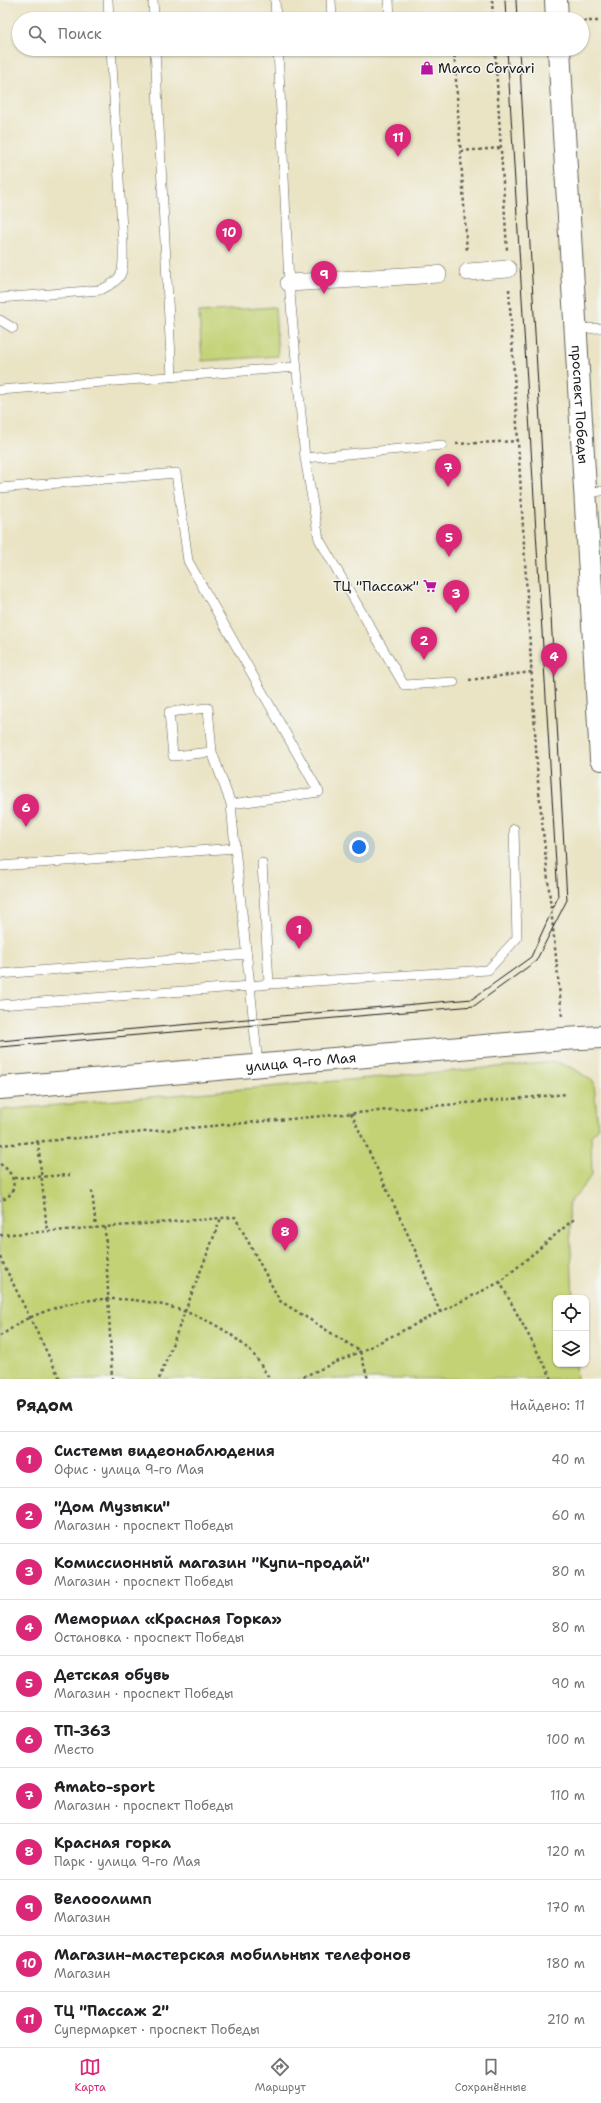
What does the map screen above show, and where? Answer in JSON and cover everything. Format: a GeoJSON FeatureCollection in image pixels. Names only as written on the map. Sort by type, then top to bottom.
{"type":"FeatureCollection","features":[{"type":"Feature","properties":{"kind":"street"},"geometry":{"type":"LineString","coordinates":[[556,0],[557,12]]}},
{"type":"Feature","properties":{"kind":"street","name":"проспект Победы"},"geometry":{"type":"LineString","coordinates":[[559,56],[576,330],[593,492],[601,759]]}},
{"type":"Feature","properties":{"kind":"street"},"geometry":{"type":"LineString","coordinates":[[468,272],[508,269]]}},
{"type":"Feature","properties":{"kind":"street"},"geometry":{"type":"LineString","coordinates":[[289,283],[438,274]]}},
{"type":"Feature","properties":{"kind":"street","name":"улица 9-го Мая"},"geometry":{"type":"LineString","coordinates":[[0,1088],[563,1039],[601,1037]]}},
{"type":"Feature","properties":{"kind":"lane"},"geometry":{"type":"LineString","coordinates":[[108,0],[109,12]]}},
{"type":"Feature","properties":{"kind":"lane"},"geometry":{"type":"LineString","coordinates":[[152,0],[153,12]]}},
{"type":"Feature","properties":{"kind":"lane"},"geometry":{"type":"LineString","coordinates":[[275,0],[276,12]]}},
{"type":"Feature","properties":{"kind":"lane"},"geometry":{"type":"LineString","coordinates":[[331,0],[332,12]]}},
{"type":"Feature","properties":{"kind":"lane"},"geometry":{"type":"LineString","coordinates":[[389,0],[390,12]]}},
{"type":"Feature","properties":{"kind":"lane"},"geometry":{"type":"LineString","coordinates":[[0,298],[100,290],[115,284],[122,272],[123,245],[111,56]]}},
{"type":"Feature","properties":{"kind":"lane"},"geometry":{"type":"LineString","coordinates":[[155,56],[172,377]]}},
{"type":"Feature","properties":{"kind":"lane"},"geometry":{"type":"LineString","coordinates":[[278,56],[289,283],[296,367],[305,458],[319,539],[404,685],[454,682]]}},
{"type":"Feature","properties":{"kind":"lane"},"geometry":{"type":"LineString","coordinates":[[0,320],[13,328]]}},
{"type":"Feature","properties":{"kind":"lane"},"geometry":{"type":"LineString","coordinates":[[576,330],[601,328]]}},
{"type":"Feature","properties":{"kind":"lane"},"geometry":{"type":"LineString","coordinates":[[0,387],[0,390],[296,367]]}},
{"type":"Feature","properties":{"kind":"lane"},"geometry":{"type":"LineString","coordinates":[[305,458],[442,445]]}},
{"type":"Feature","properties":{"kind":"lane"},"geometry":{"type":"LineString","coordinates":[[0,488],[176,473],[188,561],[319,792],[231,804]]}},
{"type":"Feature","properties":{"kind":"lane"},"geometry":{"type":"LineString","coordinates":[[212,752],[173,756],[169,712],[208,708],[212,752],[231,804],[258,1065]]}},
{"type":"Feature","properties":{"kind":"lane"},"geometry":{"type":"LineString","coordinates":[[0,1005],[269,984],[488,970],[517,938],[514,829]]}},
{"type":"Feature","properties":{"kind":"lane"},"geometry":{"type":"LineString","coordinates":[[0,866],[235,848]]}},
{"type":"Feature","properties":{"kind":"lane"},"geometry":{"type":"LineString","coordinates":[[262,863],[269,984]]}},
{"type":"Feature","properties":{"kind":"lane"},"geometry":{"type":"LineString","coordinates":[[0,974],[247,954]]}},
{"type":"Feature","properties":{"kind":"path"},"geometry":{"type":"LineString","coordinates":[[492,0],[493,12]]}},
{"type":"Feature","properties":{"kind":"path"},"geometry":{"type":"LineString","coordinates":[[589,21],[601,21]]}},
{"type":"Feature","properties":{"kind":"path"},"geometry":{"type":"LineString","coordinates":[[454,56],[468,272]]}},
{"type":"Feature","properties":{"kind":"path"},"geometry":{"type":"LineString","coordinates":[[495,56],[538,782],[562,1016]]}},
{"type":"Feature","properties":{"kind":"path"},"geometry":{"type":"LineString","coordinates":[[461,151],[501,148]]}},
{"type":"Feature","properties":{"kind":"path"},"geometry":{"type":"LineString","coordinates":[[474,443],[518,441]]}},
{"type":"Feature","properties":{"kind":"path"},"geometry":{"type":"LineString","coordinates":[[454,682],[532,672]]}},
{"type":"Feature","properties":{"kind":"path"},"geometry":{"type":"LineString","coordinates":[[0,1144],[38,1142],[567,1094]]}},
{"type":"Feature","properties":{"kind":"path"},"geometry":{"type":"LineString","coordinates":[[351,1113],[415,1250],[440,1312]]}},
{"type":"Feature","properties":{"kind":"path"},"geometry":{"type":"LineString","coordinates":[[38,1142],[47,1232]]}},
{"type":"Feature","properties":{"kind":"path"},"geometry":{"type":"LineString","coordinates":[[0,1164],[8,1168],[14,1178],[13,1190],[5,1199],[0,1201]]}},
{"type":"Feature","properties":{"kind":"path"},"geometry":{"type":"LineString","coordinates":[[14,1178],[70,1175]]}},
{"type":"Feature","properties":{"kind":"path"},"geometry":{"type":"LineString","coordinates":[[92,1191],[96,1228]]}},
{"type":"Feature","properties":{"kind":"path"},"geometry":{"type":"LineString","coordinates":[[0,1235],[234,1217],[280,1301],[360,1352],[368,1379]]}},
{"type":"Feature","properties":{"kind":"path"},"geometry":{"type":"LineString","coordinates":[[158,1379],[221,1218]]}},
{"type":"Feature","properties":{"kind":"path"},"geometry":{"type":"LineString","coordinates":[[298,1379],[360,1352],[500,1282],[574,1219]]}},
{"type":"Feature","properties":{"kind":"path"},"geometry":{"type":"LineString","coordinates":[[104,1227],[112,1379]]}},
{"type":"Feature","properties":{"kind":"path"},"geometry":{"type":"LineString","coordinates":[[0,1257],[60,1379]]}},
{"type":"Feature","properties":{"kind":"path"},"geometry":{"type":"LineString","coordinates":[[500,1282],[552,1379]]}},
{"type":"Feature","properties":{"kind":"path"},"geometry":{"type":"LineString","coordinates":[[0,1336],[30,1317],[69,1304],[108,1299],[146,1301],[185,1311],[222,1328],[253,1354],[270,1379]]}},
{"type":"Feature","properties":{"kind":"green space"},"geometry":{"type":"Polygon","coordinates":[[[275,307],[278,356],[202,361],[199,312],[275,307]]]}},
{"type":"Feature","properties":{"kind":"green space"},"geometry":{"type":"Polygon","coordinates":[[[555,1062],[573,1068],[594,1082],[598,1129],[591,1136],[592,1175],[569,1204],[573,1295],[553,1295],[553,1367],[576,1367],[577,1379],[0,1379],[0,1110],[555,1062]]]}},
{"type":"Feature","properties":{"kind":"tram line"},"geometry":{"type":"LineString","coordinates":[[505,0],[506,12]]}},
{"type":"Feature","properties":{"kind":"tram line"},"geometry":{"type":"LineString","coordinates":[[516,0],[517,12]]}},
{"type":"Feature","properties":{"kind":"tram line"},"geometry":{"type":"LineString","coordinates":[[0,1041],[472,999],[531,957],[558,897],[507,56]]}},
{"type":"Feature","properties":{"kind":"tram line"},"geometry":{"type":"LineString","coordinates":[[0,1047],[474,1006],[536,961],[567,900],[519,56]]}},
{"type":"Feature","properties":{"kind":"place","name":"Marco Corvari"},"geometry":{"type":"Point","coordinates":[427,68]}},
{"type":"Feature","properties":{"kind":"place","name":"ТЦ \"Пассаж 2\""},"geometry":{"type":"Point","coordinates":[398,157]}},
{"type":"Feature","properties":{"kind":"place","name":"Магазин-мастерская мобильных телефонов"},"geometry":{"type":"Point","coordinates":[229,252]}},
{"type":"Feature","properties":{"kind":"place","name":"Велооолимп"},"geometry":{"type":"Point","coordinates":[324,294]}},
{"type":"Feature","properties":{"kind":"place","name":"Amato-sport"},"geometry":{"type":"Point","coordinates":[448,487]}},
{"type":"Feature","properties":{"kind":"place","name":"Детская обувь"},"geometry":{"type":"Point","coordinates":[449,557]}},
{"type":"Feature","properties":{"kind":"place","name":"ТЦ \"Пассаж\""},"geometry":{"type":"Point","coordinates":[430,586]}},
{"type":"Feature","properties":{"kind":"place","name":"Комиссионный магазин \"Купи-продай\""},"geometry":{"type":"Point","coordinates":[456,613]}},
{"type":"Feature","properties":{"kind":"place","name":"\"Дом Музыки\""},"geometry":{"type":"Point","coordinates":[424,660]}},
{"type":"Feature","properties":{"kind":"place","name":"Мемориал «Красная Горка»"},"geometry":{"type":"Point","coordinates":[554,676]}},
{"type":"Feature","properties":{"kind":"place","name":"ТП-363"},"geometry":{"type":"Point","coordinates":[26,827]}},
{"type":"Feature","properties":{"kind":"place","name":"Системы видеонаблюдения"},"geometry":{"type":"Point","coordinates":[299,949]}},
{"type":"Feature","properties":{"kind":"place","name":"Красная горка"},"geometry":{"type":"Point","coordinates":[285,1251]}}]}
